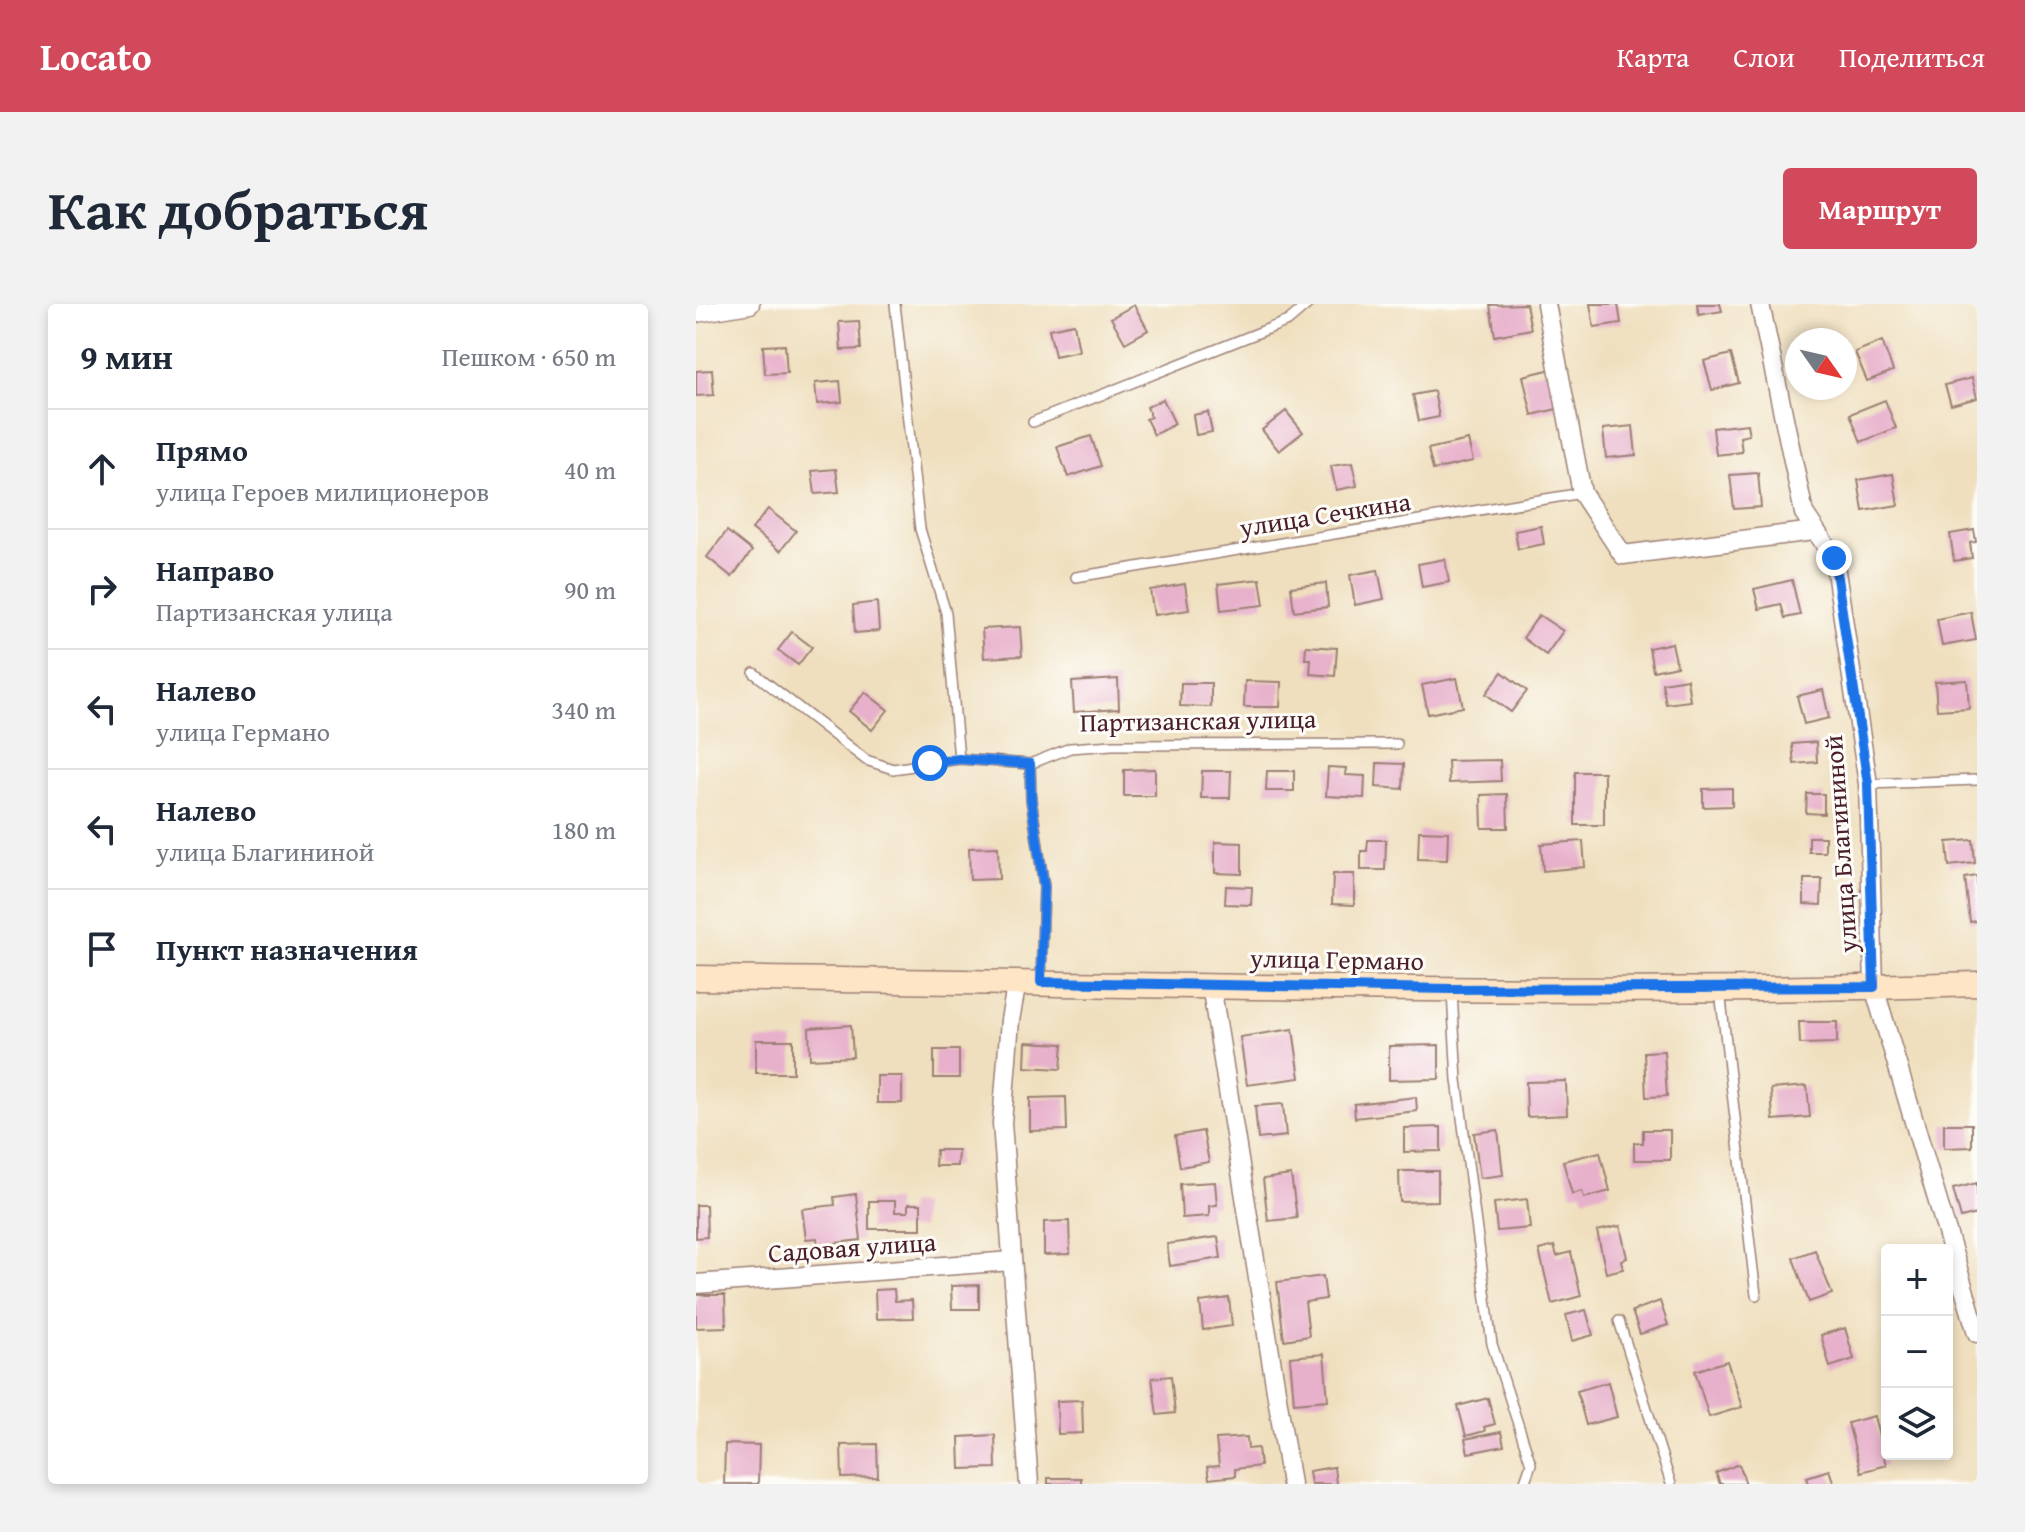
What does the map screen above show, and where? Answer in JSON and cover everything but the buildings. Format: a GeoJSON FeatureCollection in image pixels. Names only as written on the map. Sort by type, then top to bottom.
{"type":"FeatureCollection","features":[{"type":"Feature","properties":{"kind":"main road","name":"улица Германо"},"geometry":{"type":"LineString","coordinates":[[696,978],[1452,989],[1977,984]]}},
{"type":"Feature","properties":{"kind":"street"},"geometry":{"type":"LineString","coordinates":[[696,313],[750,304]]}},
{"type":"Feature","properties":{"kind":"street"},"geometry":{"type":"LineString","coordinates":[[1546,304],[1582,493],[1623,555],[1814,531]]}},
{"type":"Feature","properties":{"kind":"street","name":"улица Благининой"},"geometry":{"type":"LineString","coordinates":[[1760,304],[1804,513],[1834,558],[1868,784],[1874,987],[1977,1333]]}},
{"type":"Feature","properties":{"kind":"street"},"geometry":{"type":"LineString","coordinates":[[1029,982],[1010,1020],[1002,1123],[1029,1484]]}},
{"type":"Feature","properties":{"kind":"street"},"geometry":{"type":"LineString","coordinates":[[1211,985],[1291,1484]]}},
{"type":"Feature","properties":{"kind":"street","name":"Садовая улица"},"geometry":{"type":"LineString","coordinates":[[696,1284],[1012,1261]]}},
{"type":"Feature","properties":{"kind":"lane"},"geometry":{"type":"LineString","coordinates":[[895,304],[920,529],[946,613],[959,759]]}},
{"type":"Feature","properties":{"kind":"lane"},"geometry":{"type":"LineString","coordinates":[[1033,422],[1288,321],[1308,304]]}},
{"type":"Feature","properties":{"kind":"lane","name":"улица Сечкина"},"geometry":{"type":"LineString","coordinates":[[1076,577],[1582,493]]}},
{"type":"Feature","properties":{"kind":"lane"},"geometry":{"type":"LineString","coordinates":[[754,673],[866,760],[893,769],[959,759],[1030,764],[1031,799],[1044,887],[1029,982]]}},
{"type":"Feature","properties":{"kind":"lane","name":"Партизанская улица"},"geometry":{"type":"LineString","coordinates":[[1030,764],[1070,748],[1112,745],[1397,744]]}},
{"type":"Feature","properties":{"kind":"lane"},"geometry":{"type":"LineString","coordinates":[[1868,784],[1977,780]]}},
{"type":"Feature","properties":{"kind":"lane"},"geometry":{"type":"LineString","coordinates":[[1719,988],[1756,1295]]}},
{"type":"Feature","properties":{"kind":"lane"},"geometry":{"type":"LineString","coordinates":[[1452,989],[1457,1080],[1492,1344],[1531,1464],[1524,1484]]}},
{"type":"Feature","properties":{"kind":"lane"},"geometry":{"type":"LineString","coordinates":[[1619,1321],[1671,1484]]}},
{"type":"Feature","properties":{"kind":"route"},"geometry":{"type":"LineString","coordinates":[[930,763],[959,759],[1030,764],[1031,799],[1044,887],[1041,982],[1452,989],[1874,987],[1868,784],[1834,558]]}}]}
